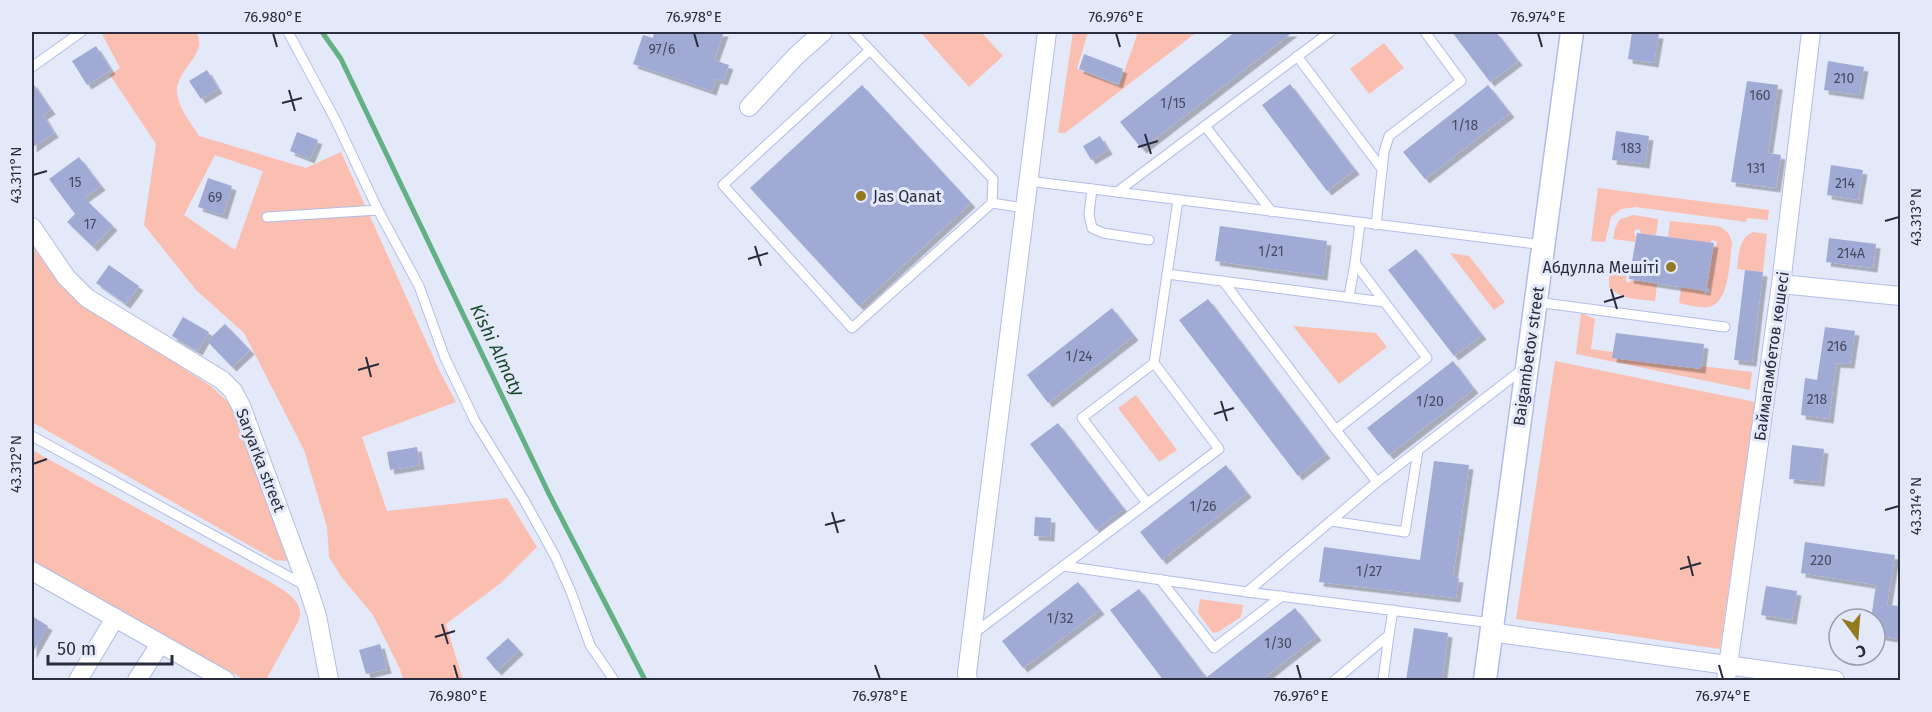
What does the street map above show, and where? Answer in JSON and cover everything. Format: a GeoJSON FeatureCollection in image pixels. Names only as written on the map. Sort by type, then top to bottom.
{"type":"FeatureCollection","features":[{"type":"Feature","properties":{"kind":"street"},"geometry":{"type":"LineString","coordinates":[[749,107],[796,56],[823,32]]}},
{"type":"Feature","properties":{"kind":"street"},"geometry":{"type":"LineString","coordinates":[[968,681],[967,673],[1047,32]]}},
{"type":"Feature","properties":{"kind":"street","name":"Baigambetov street"},"geometry":{"type":"LineString","coordinates":[[1485,681],[1572,32]]}},
{"type":"Feature","properties":{"kind":"street","name":"Баймагамбетов көшесі"},"geometry":{"type":"LineString","coordinates":[[1727,673],[1781,284],[1811,32]]}},
{"type":"Feature","properties":{"kind":"street","name":"Saryarka street"},"geometry":{"type":"LineString","coordinates":[[32,227],[66,277],[87,298],[222,380],[233,391],[241,406],[308,588],[319,626],[329,681]]}},
{"type":"Feature","properties":{"kind":"street"},"geometry":{"type":"LineString","coordinates":[[1781,284],[1900,296]]}},
{"type":"Feature","properties":{"kind":"street"},"geometry":{"type":"LineString","coordinates":[[32,571],[225,681]]}},
{"type":"Feature","properties":{"kind":"street"},"geometry":{"type":"LineString","coordinates":[[78,681],[115,618]]}},
{"type":"Feature","properties":{"kind":"street"},"geometry":{"type":"LineString","coordinates":[[1491,627],[1727,673],[1834,681]]}},
{"type":"Feature","properties":{"kind":"street"},"geometry":{"type":"LineString","coordinates":[[138,681],[160,644]]}},
{"type":"Feature","properties":{"kind":"lane"},"geometry":{"type":"LineString","coordinates":[[32,68],[81,32]]}},
{"type":"Feature","properties":{"kind":"lane"},"geometry":{"type":"LineString","coordinates":[[288,32],[336,121],[378,210],[419,286],[444,358],[476,421],[555,556],[590,645],[614,681]]}},
{"type":"Feature","properties":{"kind":"lane"},"geometry":{"type":"LineString","coordinates":[[853,32],[993,179],[992,203],[852,328],[723,185],[870,50]]}},
{"type":"Feature","properties":{"kind":"lane"},"geometry":{"type":"LineString","coordinates":[[1117,192],[1330,32]]}},
{"type":"Feature","properties":{"kind":"lane"},"geometry":{"type":"LineString","coordinates":[[1376,225],[1382,169],[1389,136],[1461,81],[1425,32]]}},
{"type":"Feature","properties":{"kind":"lane"},"geometry":{"type":"LineString","coordinates":[[1297,56],[1382,169]]}},
{"type":"Feature","properties":{"kind":"lane"},"geometry":{"type":"LineString","coordinates":[[1205,126],[1272,212]]}},
{"type":"Feature","properties":{"kind":"lane"},"geometry":{"type":"LineString","coordinates":[[1028,180],[1544,245]]}},
{"type":"Feature","properties":{"kind":"lane"},"geometry":{"type":"LineString","coordinates":[[1092,189],[1089,214],[1092,228],[1103,233],[1149,240]]}},
{"type":"Feature","properties":{"kind":"lane"},"geometry":{"type":"LineString","coordinates":[[1147,503],[1083,418],[1154,363],[1178,200]]}},
{"type":"Feature","properties":{"kind":"lane"},"geometry":{"type":"LineString","coordinates":[[992,203],[1025,208]]}},
{"type":"Feature","properties":{"kind":"lane"},"geometry":{"type":"LineString","coordinates":[[267,217],[378,210]]}},
{"type":"Feature","properties":{"kind":"lane"},"geometry":{"type":"LineString","coordinates":[[1349,297],[1360,223]]}},
{"type":"Feature","properties":{"kind":"lane"},"geometry":{"type":"LineString","coordinates":[[1336,430],[1427,358],[1355,263]]}},
{"type":"Feature","properties":{"kind":"lane"},"geometry":{"type":"LineString","coordinates":[[1167,274],[1384,302]]}},
{"type":"Feature","properties":{"kind":"lane"},"geometry":{"type":"LineString","coordinates":[[1223,281],[1377,482]]}},
{"type":"Feature","properties":{"kind":"lane"},"geometry":{"type":"LineString","coordinates":[[1536,302],[1725,327]]}},
{"type":"Feature","properties":{"kind":"lane"},"geometry":{"type":"LineString","coordinates":[[972,634],[1219,449],[1154,363]]}},
{"type":"Feature","properties":{"kind":"lane"},"geometry":{"type":"LineString","coordinates":[[1247,592],[1377,482],[1527,365]]}},
{"type":"Feature","properties":{"kind":"lane"},"geometry":{"type":"LineString","coordinates":[[32,436],[308,588]]}},
{"type":"Feature","properties":{"kind":"lane"},"geometry":{"type":"LineString","coordinates":[[1331,521],[1405,532],[1418,451]]}},
{"type":"Feature","properties":{"kind":"lane"},"geometry":{"type":"LineString","coordinates":[[1063,566],[1393,610],[1491,627]]}},
{"type":"Feature","properties":{"kind":"lane"},"geometry":{"type":"LineString","coordinates":[[1160,579],[1214,648],[1282,596]]}},
{"type":"Feature","properties":{"kind":"lane"},"geometry":{"type":"LineString","coordinates":[[1383,681],[1393,610]]}},
{"type":"Feature","properties":{"kind":"lane"},"geometry":{"type":"LineString","coordinates":[[1335,681],[1389,635]]}},
{"type":"Feature","properties":{"kind":"shaded area"},"geometry":{"type":"Polygon","coordinates":[[[101,32],[197,32],[199,46],[179,81],[177,93],[183,110],[199,136],[306,168],[341,152],[440,372],[456,402],[362,437],[387,511],[507,498],[537,547],[501,583],[446,624],[463,680],[403,680],[400,669],[373,615],[342,578],[329,557],[327,527],[304,450],[244,333],[196,290],[144,225],[156,144],[110,75],[120,68],[101,32]],[[215,155],[184,215],[235,250],[263,171],[215,155]]]}},
{"type":"Feature","properties":{"kind":"shaded area"},"geometry":{"type":"Polygon","coordinates":[[[920,32],[981,32],[1003,56],[969,87],[920,32]]]}},
{"type":"Feature","properties":{"kind":"shaded area"},"geometry":{"type":"Polygon","coordinates":[[[1073,32],[1088,32],[1077,69],[1119,86],[1138,32],[1197,32],[1065,133],[1058,133],[1073,32]]]}},
{"type":"Feature","properties":{"kind":"shaded area"},"geometry":{"type":"Polygon","coordinates":[[[1384,43],[1404,68],[1369,94],[1350,69],[1384,43]]]}},
{"type":"Feature","properties":{"kind":"shaded area"},"geometry":{"type":"Polygon","coordinates":[[[1598,188],[1769,210],[1768,220],[1747,218],[1746,222],[1636,207],[1621,209],[1611,217],[1605,242],[1591,241],[1598,188]]]}},
{"type":"Feature","properties":{"kind":"shaded area"},"geometry":{"type":"Polygon","coordinates":[[[1634,215],[1658,219],[1656,235],[1641,234],[1640,230],[1636,229],[1635,242],[1613,239],[1620,219],[1634,215]]]}},
{"type":"Feature","properties":{"kind":"shaded area"},"geometry":{"type":"Polygon","coordinates":[[[1670,221],[1718,226],[1730,235],[1732,244],[1727,281],[1721,298],[1715,304],[1705,307],[1679,303],[1681,287],[1703,290],[1705,294],[1710,292],[1707,287],[1713,247],[1717,242],[1668,237],[1670,221]]]}},
{"type":"Feature","properties":{"kind":"shaded area"},"geometry":{"type":"Polygon","coordinates":[[[1753,232],[1767,234],[1763,272],[1737,269],[1742,243],[1753,232]]]}},
{"type":"Feature","properties":{"kind":"shaded area"},"geometry":{"type":"Polygon","coordinates":[[[32,244],[52,273],[77,296],[212,387],[230,404],[238,417],[290,557],[286,561],[275,560],[32,422],[32,244]]]}},
{"type":"Feature","properties":{"kind":"shaded area"},"geometry":{"type":"Polygon","coordinates":[[[1450,253],[1469,256],[1505,302],[1494,310],[1450,253]]]}},
{"type":"Feature","properties":{"kind":"shaded area"},"geometry":{"type":"Polygon","coordinates":[[[1609,274],[1627,276],[1625,280],[1628,283],[1632,280],[1657,284],[1655,301],[1630,298],[1619,294],[1609,287],[1609,274]]]}},
{"type":"Feature","properties":{"kind":"shaded area"},"geometry":{"type":"Polygon","coordinates":[[[1581,313],[1595,319],[1591,349],[1613,352],[1613,358],[1700,369],[1701,366],[1752,372],[1750,390],[1576,354],[1581,313]]]}},
{"type":"Feature","properties":{"kind":"shaded area"},"geometry":{"type":"Polygon","coordinates":[[[1293,326],[1376,333],[1387,347],[1339,384],[1293,326]]]}},
{"type":"Feature","properties":{"kind":"shaded area"},"geometry":{"type":"Polygon","coordinates":[[[1555,361],[1755,402],[1720,649],[1516,619],[1555,361]]]}},
{"type":"Feature","properties":{"kind":"shaded area"},"geometry":{"type":"Polygon","coordinates":[[[1136,395],[1177,450],[1159,462],[1118,408],[1136,395]]]}},
{"type":"Feature","properties":{"kind":"shaded area"},"geometry":{"type":"Polygon","coordinates":[[[32,450],[290,595],[299,606],[299,620],[266,680],[245,680],[32,563],[32,450]]]}},
{"type":"Feature","properties":{"kind":"shaded area"},"geometry":{"type":"Polygon","coordinates":[[[1200,599],[1243,605],[1241,617],[1213,633],[1198,613],[1200,599]]]}},
{"type":"Feature","properties":{"kind":"building"},"geometry":{"type":"Polygon","coordinates":[[[654,32],[724,32],[714,60],[729,65],[723,81],[716,79],[712,91],[633,64],[643,35],[653,38],[654,32]]]}},
{"type":"Feature","properties":{"kind":"building"},"geometry":{"type":"Polygon","coordinates":[[[1235,32],[1293,32],[1142,149],[1120,122],[1235,32]]]}},
{"type":"Feature","properties":{"kind":"building"},"geometry":{"type":"Polygon","coordinates":[[[1452,32],[1496,32],[1518,61],[1490,82],[1452,32]]]}},
{"type":"Feature","properties":{"kind":"building"},"geometry":{"type":"Polygon","coordinates":[[[1632,32],[1659,34],[1654,63],[1628,59],[1632,32]]]}},
{"type":"Feature","properties":{"kind":"building"},"geometry":{"type":"Polygon","coordinates":[[[96,46],[111,70],[87,85],[72,61],[96,46]]]}},
{"type":"Feature","properties":{"kind":"building"},"geometry":{"type":"Polygon","coordinates":[[[1084,54],[1123,69],[1118,84],[1079,69],[1084,54]]]}},
{"type":"Feature","properties":{"kind":"building"},"geometry":{"type":"Polygon","coordinates":[[[1828,61],[1864,67],[1859,95],[1824,90],[1828,61]]]}},
{"type":"Feature","properties":{"kind":"building"},"geometry":{"type":"Polygon","coordinates":[[[207,70],[218,89],[201,99],[189,81],[207,70]]]}},
{"type":"Feature","properties":{"kind":"building"},"geometry":{"type":"Polygon","coordinates":[[[1747,81],[1778,85],[1768,153],[1781,155],[1776,188],[1731,182],[1747,81]]]}},
{"type":"Feature","properties":{"kind":"building"},"geometry":{"type":"Polygon","coordinates":[[[32,82],[51,110],[43,115],[54,133],[32,148],[32,82]]]}},
{"type":"Feature","properties":{"kind":"building"},"geometry":{"type":"Polygon","coordinates":[[[1290,84],[1355,170],[1327,191],[1262,105],[1290,84]]]}},
{"type":"Feature","properties":{"kind":"building","name":"Jas Qanat"},"geometry":{"type":"Polygon","coordinates":[[[862,85],[971,203],[859,306],[750,188],[862,85]]]}},
{"type":"Feature","properties":{"kind":"building"},"geometry":{"type":"Polygon","coordinates":[[[1488,85],[1510,113],[1425,179],[1403,152],[1488,85]]]}},
{"type":"Feature","properties":{"kind":"building"},"geometry":{"type":"Polygon","coordinates":[[[1616,131],[1649,136],[1645,164],[1612,160],[1616,131]]]}},
{"type":"Feature","properties":{"kind":"building"},"geometry":{"type":"Polygon","coordinates":[[[297,132],[318,140],[310,159],[290,151],[297,132]]]}},
{"type":"Feature","properties":{"kind":"building"},"geometry":{"type":"Polygon","coordinates":[[[1100,136],[1108,150],[1091,160],[1083,146],[1100,136]]]}},
{"type":"Feature","properties":{"kind":"building"},"geometry":{"type":"Polygon","coordinates":[[[79,157],[101,186],[84,198],[113,226],[93,247],[67,222],[75,214],[49,179],[79,157]]]}},
{"type":"Feature","properties":{"kind":"building"},"geometry":{"type":"Polygon","coordinates":[[[1831,165],[1863,170],[1858,200],[1827,195],[1831,165]]]}},
{"type":"Feature","properties":{"kind":"building"},"geometry":{"type":"Polygon","coordinates":[[[208,178],[232,186],[223,215],[198,207],[208,178]]]}},
{"type":"Feature","properties":{"kind":"building"},"geometry":{"type":"Polygon","coordinates":[[[1220,226],[1327,241],[1323,276],[1215,261],[1220,226]]]}},
{"type":"Feature","properties":{"kind":"building","name":"Абдулла Мешіті"},"geometry":{"type":"Polygon","coordinates":[[[1637,233],[1714,243],[1706,291],[1629,279],[1637,233]]]}},
{"type":"Feature","properties":{"kind":"building"},"geometry":{"type":"Polygon","coordinates":[[[1829,238],[1876,244],[1873,268],[1826,262],[1829,238]]]}},
{"type":"Feature","properties":{"kind":"building"},"geometry":{"type":"Polygon","coordinates":[[[1416,249],[1482,335],[1454,356],[1388,270],[1416,249]]]}},
{"type":"Feature","properties":{"kind":"building"},"geometry":{"type":"Polygon","coordinates":[[[109,265],[139,286],[126,304],[96,283],[109,265]]]}},
{"type":"Feature","properties":{"kind":"building"},"geometry":{"type":"Polygon","coordinates":[[[1745,270],[1763,272],[1752,362],[1734,360],[1745,270]]]}},
{"type":"Feature","properties":{"kind":"building"},"geometry":{"type":"Polygon","coordinates":[[[1208,299],[1326,454],[1298,476],[1179,320],[1208,299]]]}},
{"type":"Feature","properties":{"kind":"building"},"geometry":{"type":"Polygon","coordinates":[[[1112,308],[1134,336],[1048,403],[1027,375],[1112,308]]]}},
{"type":"Feature","properties":{"kind":"building"},"geometry":{"type":"Polygon","coordinates":[[[183,317],[209,332],[198,351],[172,336],[183,317]]]}},
{"type":"Feature","properties":{"kind":"building"},"geometry":{"type":"Polygon","coordinates":[[[225,324],[250,350],[232,367],[207,341],[225,324]]]}},
{"type":"Feature","properties":{"kind":"building"},"geometry":{"type":"Polygon","coordinates":[[[1825,327],[1855,331],[1850,364],[1836,363],[1829,419],[1801,415],[1805,378],[1817,380],[1825,327]]]}},
{"type":"Feature","properties":{"kind":"building"},"geometry":{"type":"Polygon","coordinates":[[[1616,333],[1704,344],[1701,369],[1612,358],[1616,333]]]}},
{"type":"Feature","properties":{"kind":"building"},"geometry":{"type":"Polygon","coordinates":[[[1453,361],[1474,389],[1389,455],[1367,428],[1453,361]]]}},
{"type":"Feature","properties":{"kind":"building"},"geometry":{"type":"Polygon","coordinates":[[[1058,423],[1124,509],[1096,530],[1030,444],[1058,423]]]}},
{"type":"Feature","properties":{"kind":"building"},"geometry":{"type":"Polygon","coordinates":[[[1792,445],[1824,449],[1820,482],[1789,479],[1792,445]]]}},
{"type":"Feature","properties":{"kind":"building"},"geometry":{"type":"Polygon","coordinates":[[[417,447],[420,465],[390,470],[387,452],[417,447]]]}},
{"type":"Feature","properties":{"kind":"building"},"geometry":{"type":"Polygon","coordinates":[[[1434,461],[1469,465],[1453,577],[1459,578],[1456,598],[1319,582],[1324,547],[1420,560],[1434,461]]]}},
{"type":"Feature","properties":{"kind":"building"},"geometry":{"type":"Polygon","coordinates":[[[1226,465],[1247,493],[1162,560],[1140,532],[1226,465]]]}},
{"type":"Feature","properties":{"kind":"building"},"geometry":{"type":"Polygon","coordinates":[[[1035,517],[1051,518],[1050,537],[1034,536],[1035,517]]]}},
{"type":"Feature","properties":{"kind":"building"},"geometry":{"type":"Polygon","coordinates":[[[1805,542],[1895,555],[1887,605],[1900,606],[1900,639],[1887,637],[1887,607],[1873,607],[1876,585],[1801,573],[1805,542]]]}},
{"type":"Feature","properties":{"kind":"building"},"geometry":{"type":"Polygon","coordinates":[[[1078,582],[1100,610],[1023,668],[1002,641],[1078,582]]]}},
{"type":"Feature","properties":{"kind":"building"},"geometry":{"type":"Polygon","coordinates":[[[1766,586],[1797,591],[1792,620],[1761,615],[1766,586]]]}},
{"type":"Feature","properties":{"kind":"building"},"geometry":{"type":"Polygon","coordinates":[[[1139,589],[1204,675],[1197,681],[1164,681],[1110,610],[1139,589]]]}},
{"type":"Feature","properties":{"kind":"building"},"geometry":{"type":"Polygon","coordinates":[[[1295,608],[1317,636],[1260,681],[1202,681],[1295,608]]]}},
{"type":"Feature","properties":{"kind":"building"},"geometry":{"type":"Polygon","coordinates":[[[32,616],[48,626],[32,654],[32,616]]]}},
{"type":"Feature","properties":{"kind":"building"},"geometry":{"type":"Polygon","coordinates":[[[1414,628],[1448,633],[1442,681],[1406,681],[1414,628]]]}},
{"type":"Feature","properties":{"kind":"building"},"geometry":{"type":"Polygon","coordinates":[[[508,638],[519,650],[497,671],[486,658],[508,638]]]}},
{"type":"Feature","properties":{"kind":"building"},"geometry":{"type":"Polygon","coordinates":[[[380,644],[387,669],[366,674],[359,650],[380,644]]]}},
{"type":"Feature","properties":{"kind":"waterway","name":"Kіshі Almaty"},"geometry":{"type":"LineString","coordinates":[[322,32],[341,59],[549,494],[645,680]]}},
{"type":"Feature","properties":{"kind":"place","name":"Jas Qanat"},"geometry":{"type":"Point","coordinates":[861,196]}},
{"type":"Feature","properties":{"kind":"place","name":"Абдулла Мешіті"},"geometry":{"type":"Point","coordinates":[1671,267]}}]}
